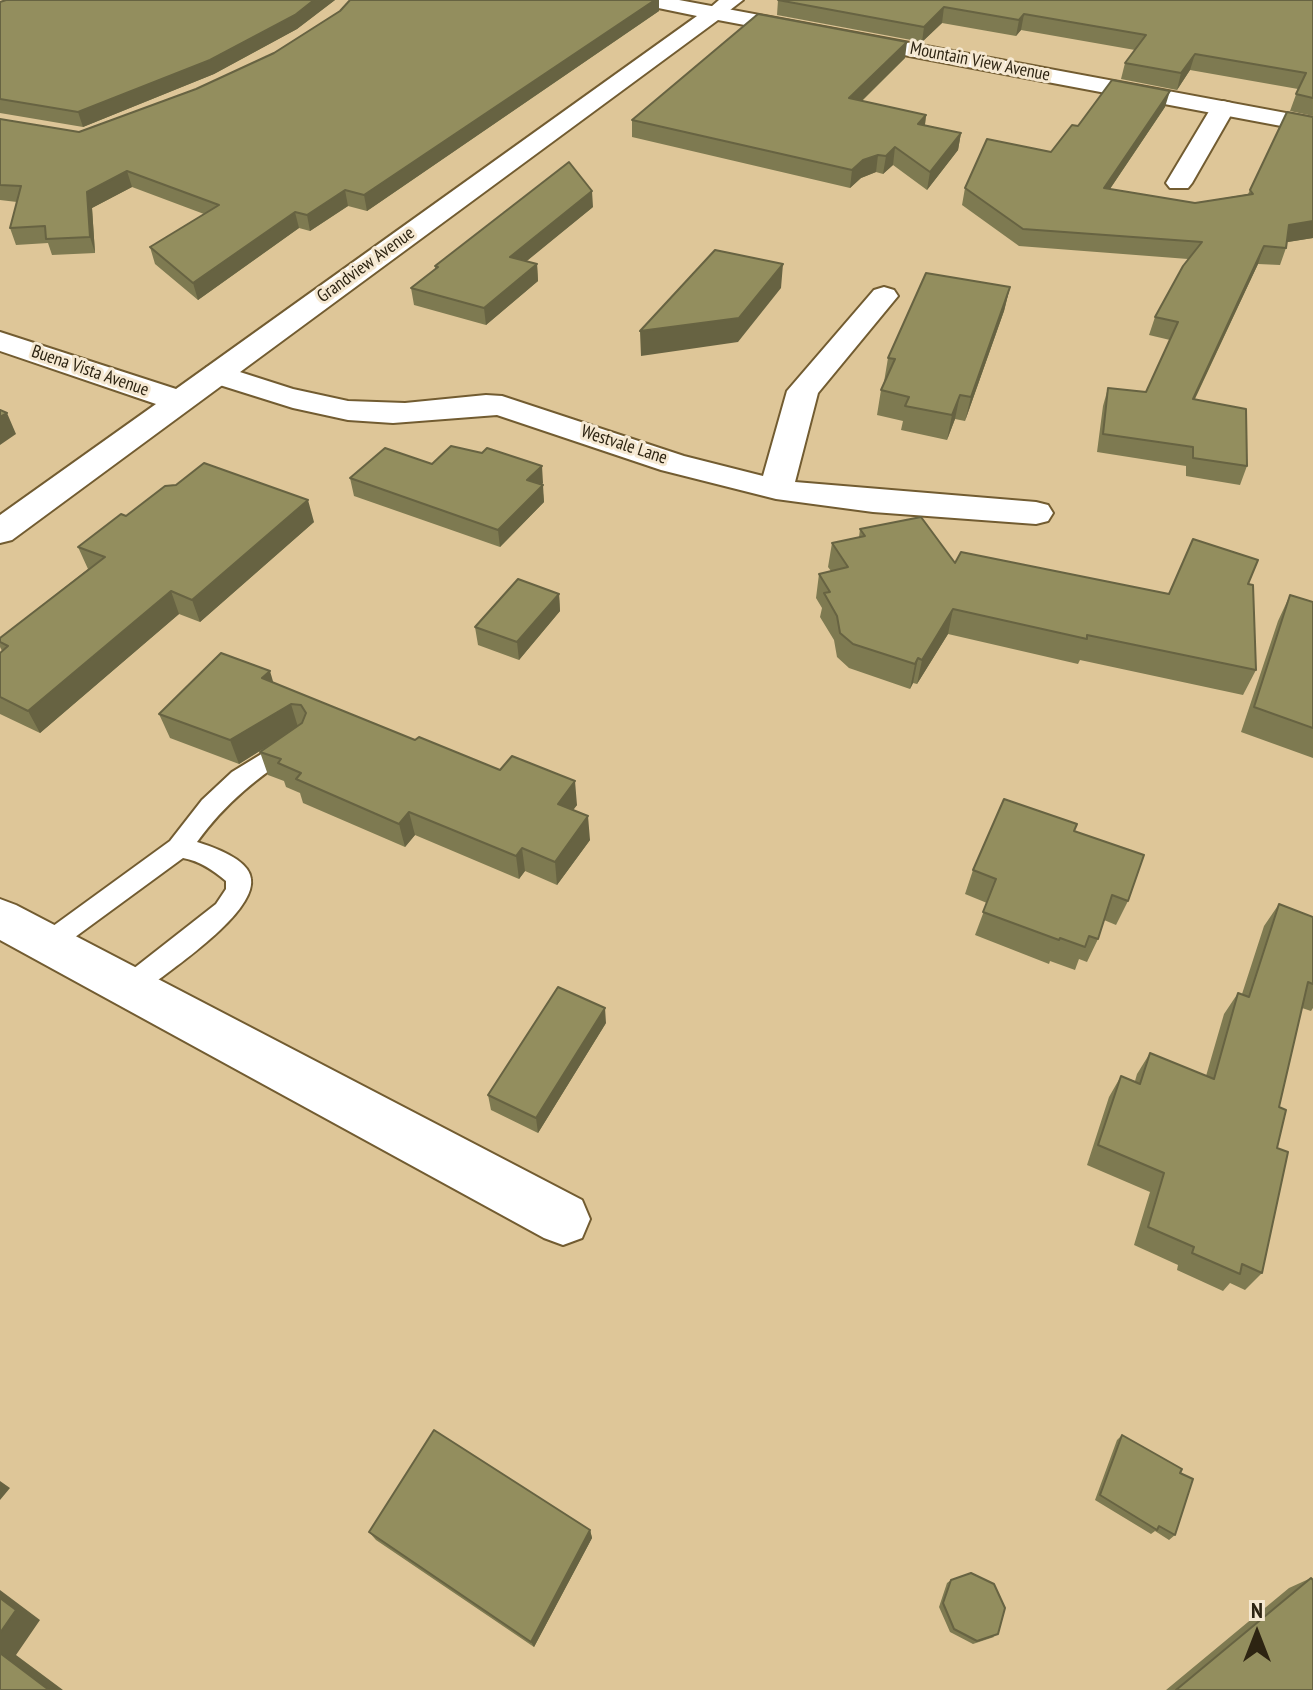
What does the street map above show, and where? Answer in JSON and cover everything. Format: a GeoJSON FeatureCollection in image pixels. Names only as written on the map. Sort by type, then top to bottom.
{"type":"FeatureCollection","features":[{"type":"Feature","properties":{"kind":"street","name":"Mountain View Avenue"},"geometry":{"type":"LineString","coordinates":[[646,0],[724,6],[1313,125]]}},
{"type":"Feature","properties":{"kind":"street","name":"Grandview Avenue"},"geometry":{"type":"LineString","coordinates":[[0,532],[724,6]]}},
{"type":"Feature","properties":{"kind":"street"},"geometry":{"type":"LineString","coordinates":[[1179,183],[1223,108]]}},
{"type":"Feature","properties":{"kind":"street"},"geometry":{"type":"LineString","coordinates":[[776,489],[803,391],[884,296]]}},
{"type":"Feature","properties":{"kind":"street","name":"Buena Vista Avenue"},"geometry":{"type":"LineString","coordinates":[[0,341],[179,401]]}},
{"type":"Feature","properties":{"kind":"street","name":"Westvale Lane"},"geometry":{"type":"LineString","coordinates":[[218,374],[282,397],[330,408],[390,413],[486,404],[502,406],[732,480],[776,489],[836,498],[1036,513]]}},
{"type":"Feature","properties":{"kind":"street"},"geometry":{"type":"LineString","coordinates":[[0,918],[563,1219]]}},
{"type":"Feature","properties":{"kind":"lane"},"geometry":{"type":"LineString","coordinates":[[47,944],[179,848],[210,806],[240,778],[300,738]]}},
{"type":"Feature","properties":{"kind":"lane"},"geometry":{"type":"LineString","coordinates":[[128,988],[225,911],[238,890],[239,877],[203,850],[179,848]]}},
{"type":"Feature","properties":{"kind":"building"},"geometry":{"type":"Polygon","coordinates":[[[314,0],[295,15],[210,60],[78,112],[0,99],[0,2],[314,0]]]}},
{"type":"Feature","properties":{"kind":"building"},"geometry":{"type":"Polygon","coordinates":[[[350,0],[655,0],[364,195],[345,190],[307,215],[295,212],[193,283],[150,247],[219,205],[127,171],[87,192],[90,237],[46,239],[45,226],[10,228],[21,186],[0,185],[0,119],[79,132],[196,89],[274,53],[340,11],[350,0]]]}},
{"type":"Feature","properties":{"kind":"building"},"geometry":{"type":"Polygon","coordinates":[[[778,0],[1313,0],[1313,98],[1296,94],[1306,73],[1195,54],[1181,73],[1125,63],[1146,35],[1024,14],[1019,20],[944,7],[924,27],[778,0]]]}},
{"type":"Feature","properties":{"kind":"building"},"geometry":{"type":"Polygon","coordinates":[[[758,14],[907,42],[849,98],[926,115],[918,124],[961,133],[930,172],[895,147],[886,156],[863,160],[852,170],[632,120],[758,14]]]}},
{"type":"Feature","properties":{"kind":"building"},"geometry":{"type":"Polygon","coordinates":[[[1112,80],[1170,91],[1104,188],[1195,203],[1253,194],[1250,190],[1287,112],[1313,117],[1313,221],[1289,225],[1286,248],[1264,246],[1193,399],[1246,409],[1247,466],[1193,458],[1193,447],[1103,434],[1108,388],[1146,392],[1178,322],[1155,317],[1183,266],[1202,242],[1023,229],[965,188],[987,139],[1051,152],[1072,125],[1078,126],[1112,80]]]}},
{"type":"Feature","properties":{"kind":"building"},"geometry":{"type":"Polygon","coordinates":[[[569,162],[592,191],[510,257],[537,264],[484,308],[411,288],[438,267],[435,266],[569,162]]]}},
{"type":"Feature","properties":{"kind":"building"},"geometry":{"type":"Polygon","coordinates":[[[715,250],[783,264],[739,318],[640,331],[715,250]]]}},
{"type":"Feature","properties":{"kind":"building"},"geometry":{"type":"Polygon","coordinates":[[[926,273],[1010,287],[971,397],[960,395],[952,415],[905,406],[909,397],[881,390],[895,359],[888,358],[926,273]]]}},
{"type":"Feature","properties":{"kind":"building"},"geometry":{"type":"Polygon","coordinates":[[[451,446],[482,453],[487,448],[542,466],[527,480],[543,485],[498,530],[350,478],[385,448],[432,464],[451,446]]]}},
{"type":"Feature","properties":{"kind":"building"},"geometry":{"type":"Polygon","coordinates":[[[204,463],[308,500],[192,600],[171,591],[28,711],[0,697],[0,653],[8,646],[0,642],[0,638],[105,557],[78,547],[121,514],[126,516],[165,486],[176,485],[204,463]]]}},
{"type":"Feature","properties":{"kind":"building"},"geometry":{"type":"Polygon","coordinates":[[[921,517],[955,563],[961,552],[1169,594],[1193,539],[1258,560],[1248,584],[1253,585],[1256,670],[1087,635],[1087,639],[953,609],[922,660],[918,658],[915,664],[853,644],[840,633],[837,616],[824,593],[830,592],[819,574],[848,567],[832,543],[865,536],[860,529],[921,517]]]}},
{"type":"Feature","properties":{"kind":"building"},"geometry":{"type":"Polygon","coordinates":[[[518,579],[559,594],[517,642],[475,627],[518,579]]]}},
{"type":"Feature","properties":{"kind":"building"},"geometry":{"type":"Polygon","coordinates":[[[1290,595],[1313,602],[1313,728],[1254,707],[1290,595]]]}},
{"type":"Feature","properties":{"kind":"building"},"geometry":{"type":"Polygon","coordinates":[[[221,653],[270,671],[262,678],[415,740],[419,737],[500,770],[512,756],[575,781],[558,804],[588,816],[555,862],[522,848],[516,856],[409,812],[399,824],[296,779],[301,773],[278,763],[281,759],[260,752],[302,723],[306,713],[301,705],[291,704],[230,740],[159,714],[221,653]]]}},
{"type":"Feature","properties":{"kind":"building"},"geometry":{"type":"Polygon","coordinates":[[[1004,799],[1077,824],[1074,831],[1144,855],[1128,901],[1112,895],[1098,939],[1089,936],[1085,947],[983,912],[996,879],[973,870],[1004,799]]]}},
{"type":"Feature","properties":{"kind":"building"},"geometry":{"type":"Polygon","coordinates":[[[1279,904],[1313,917],[1313,984],[1308,982],[1279,1107],[1286,1110],[1277,1148],[1288,1152],[1262,1273],[1242,1264],[1240,1274],[1192,1253],[1194,1247],[1148,1227],[1164,1173],[1098,1145],[1121,1076],[1140,1084],[1150,1053],[1214,1079],[1238,993],[1249,997],[1279,904]]]}},
{"type":"Feature","properties":{"kind":"building"},"geometry":{"type":"Polygon","coordinates":[[[558,987],[605,1008],[536,1118],[488,1095],[558,987]]]}},
{"type":"Feature","properties":{"kind":"building"},"geometry":{"type":"Polygon","coordinates":[[[434,1430],[590,1530],[531,1642],[369,1532],[434,1430]]]}},
{"type":"Feature","properties":{"kind":"building"},"geometry":{"type":"Polygon","coordinates":[[[1122,1435],[1182,1469],[1180,1473],[1193,1479],[1175,1535],[1159,1526],[1157,1530],[1100,1495],[1122,1435]]]}},
{"type":"Feature","properties":{"kind":"building"},"geometry":{"type":"Polygon","coordinates":[[[971,1573],[994,1584],[1005,1608],[998,1634],[977,1641],[954,1629],[943,1603],[951,1580],[971,1573]]]}},
{"type":"Feature","properties":{"kind":"building"},"geometry":{"type":"Polygon","coordinates":[[[1311,1578],[1313,1690],[1176,1690],[1311,1578]]]}},
{"type":"Feature","properties":{"kind":"building"},"geometry":{"type":"Polygon","coordinates":[[[0,1598],[16,1610],[0,1633],[0,1598]]]}},
{"type":"Feature","properties":{"kind":"building"},"geometry":{"type":"Polygon","coordinates":[[[0,1653],[49,1690],[0,1690],[0,1653]]]}}]}
